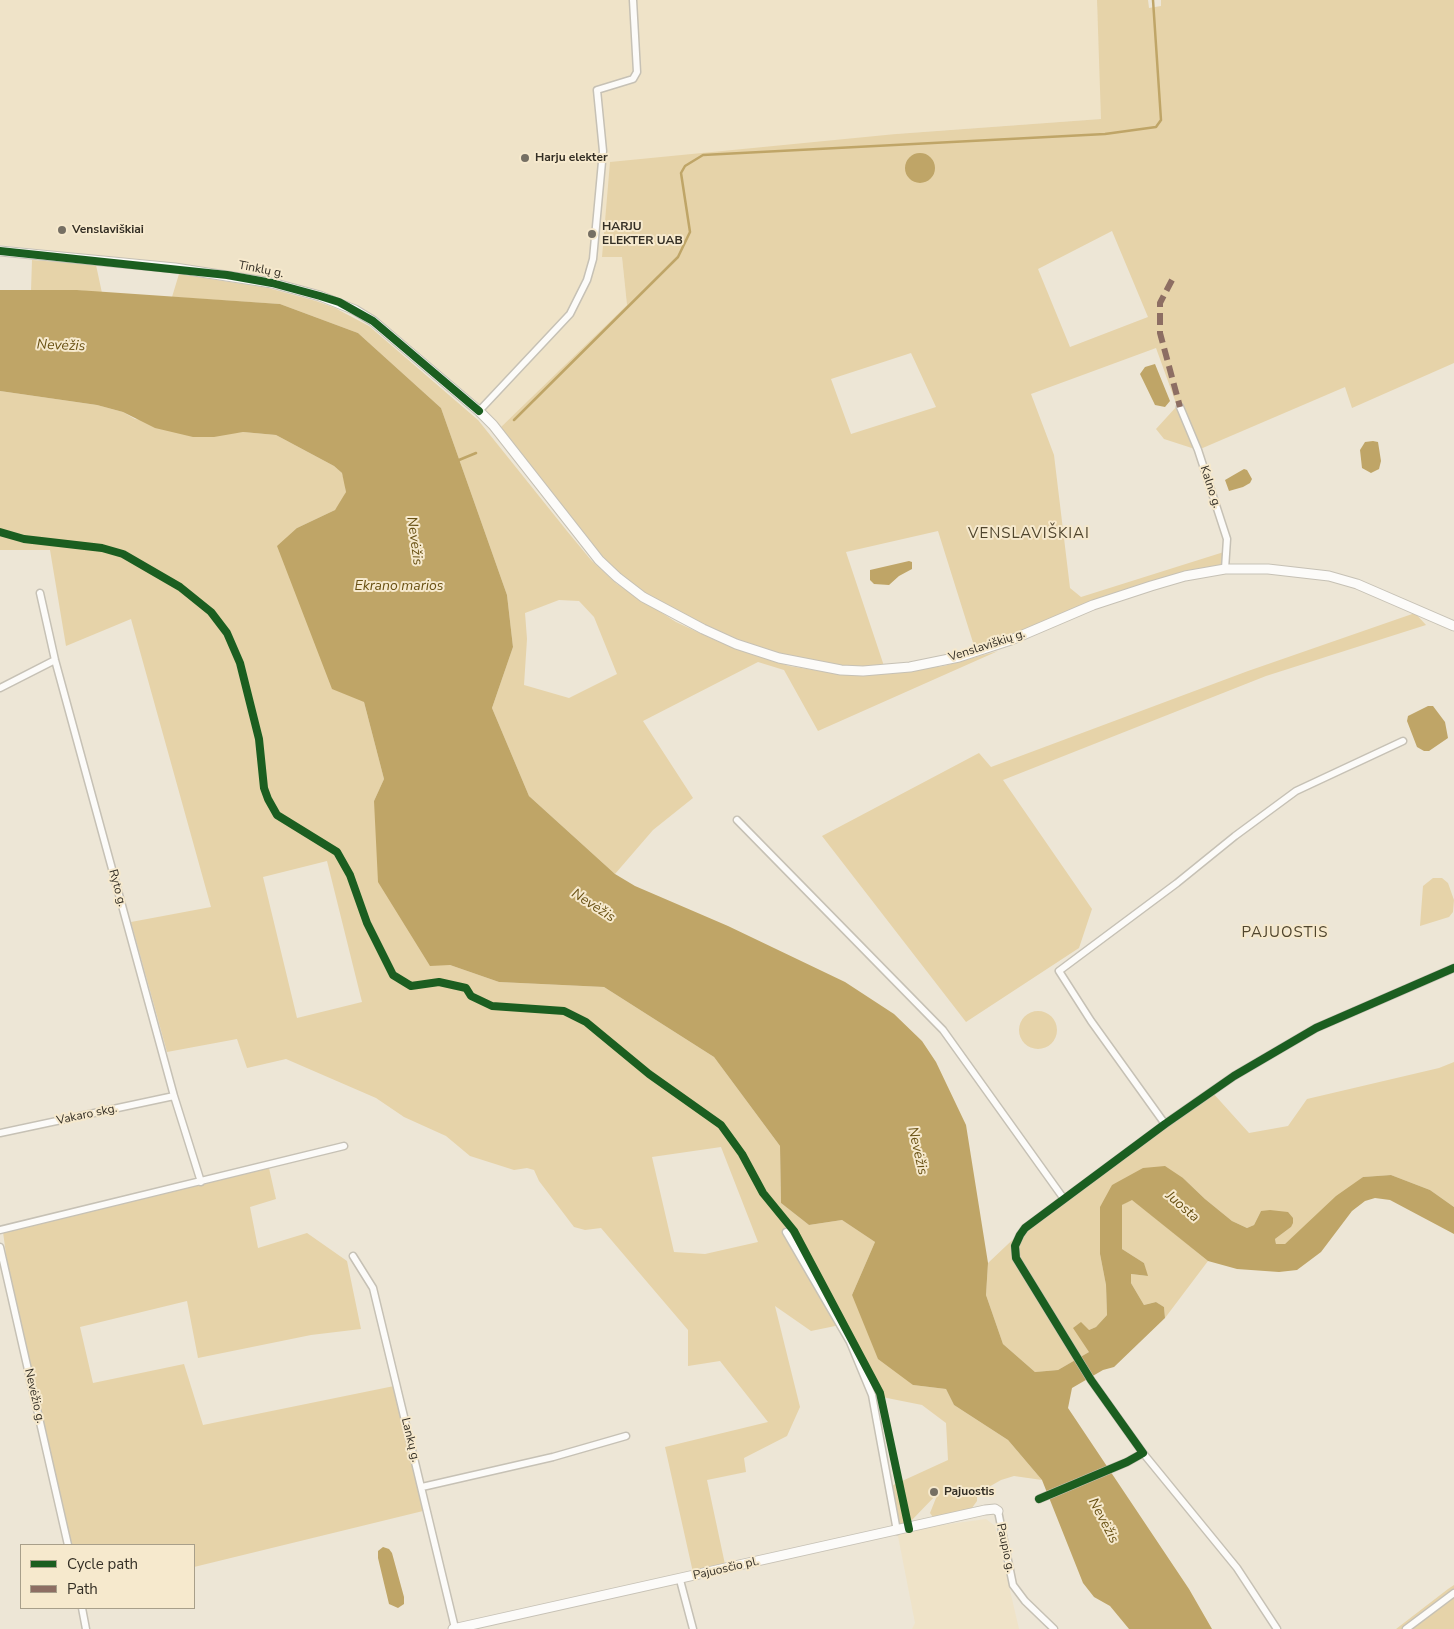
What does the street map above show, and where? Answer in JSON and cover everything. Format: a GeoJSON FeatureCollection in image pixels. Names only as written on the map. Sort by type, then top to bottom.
{"type":"FeatureCollection","features":[{"type":"Feature","properties":{"kind":"main road","name":"Tinklų g."},"geometry":{"type":"LineString","coordinates":[[0,250],[227,275],[272,283],[320,296],[355,310],[372,321],[479,410],[572,527]]}},
{"type":"Feature","properties":{"kind":"main road","name":"Venslaviškių g."},"geometry":{"type":"LineString","coordinates":[[572,527],[599,560],[643,597],[736,644],[779,658],[841,670],[863,671],[910,667],[959,657],[1012,640],[1093,605],[1185,576],[1225,569],[1276,569],[1329,576],[1357,584],[1454,626]]}},
{"type":"Feature","properties":{"kind":"main road","name":"Pajuosčio pl."},"geometry":{"type":"LineString","coordinates":[[454,1629],[483,1626],[897,1532],[985,1510],[995,1509],[998,1511]]}},
{"type":"Feature","properties":{"kind":"street"},"geometry":{"type":"LineString","coordinates":[[479,410],[570,314],[587,280],[593,259],[603,151],[597,90],[633,79],[637,72],[633,0]]}},
{"type":"Feature","properties":{"kind":"street","name":"Kalno g."},"geometry":{"type":"LineString","coordinates":[[1180,407],[1198,450],[1227,539],[1225,569]]}},
{"type":"Feature","properties":{"kind":"street","name":"Ryto g."},"geometry":{"type":"LineString","coordinates":[[40,592],[54,660],[174,1096],[201,1182]]}},
{"type":"Feature","properties":{"kind":"street"},"geometry":{"type":"LineString","coordinates":[[0,688],[54,660]]}},
{"type":"Feature","properties":{"kind":"street"},"geometry":{"type":"LineString","coordinates":[[1165,1124],[1091,1022],[1059,971],[1296,791],[1404,741]]}},
{"type":"Feature","properties":{"kind":"street"},"geometry":{"type":"LineString","coordinates":[[737,820],[943,1030],[1064,1199]]}},
{"type":"Feature","properties":{"kind":"street"},"geometry":{"type":"LineString","coordinates":[[1277,1629],[1237,1568],[1143,1453],[1091,1380],[1016,1258],[1015,1246],[1025,1228],[1165,1124],[1234,1076],[1316,1028],[1454,968]]}},
{"type":"Feature","properties":{"kind":"street","name":"Vakaro skg."},"geometry":{"type":"LineString","coordinates":[[0,1133],[174,1096]]}},
{"type":"Feature","properties":{"kind":"street"},"geometry":{"type":"LineString","coordinates":[[0,1230],[344,1146]]}},
{"type":"Feature","properties":{"kind":"street"},"geometry":{"type":"LineString","coordinates":[[786,1232],[850,1342],[872,1395],[897,1532]]}},
{"type":"Feature","properties":{"kind":"street","name":"Nevėžio g."},"geometry":{"type":"LineString","coordinates":[[0,1247],[68,1544]]}},
{"type":"Feature","properties":{"kind":"street","name":"Lankų g."},"geometry":{"type":"LineString","coordinates":[[353,1256],[373,1288],[422,1487],[454,1629]]}},
{"type":"Feature","properties":{"kind":"street"},"geometry":{"type":"LineString","coordinates":[[422,1487],[553,1457],[626,1436]]}},
{"type":"Feature","properties":{"kind":"street"},"geometry":{"type":"LineString","coordinates":[[1040,1499],[1127,1462],[1143,1453]]}},
{"type":"Feature","properties":{"kind":"street","name":"Paupio g."},"geometry":{"type":"LineString","coordinates":[[998,1511],[1013,1585],[1025,1601],[1054,1629]]}},
{"type":"Feature","properties":{"kind":"street"},"geometry":{"type":"LineString","coordinates":[[680,1580],[693,1629]]}},
{"type":"Feature","properties":{"kind":"street"},"geometry":{"type":"LineString","coordinates":[[1406,1629],[1454,1593]]}},
{"type":"Feature","properties":{"kind":"street"},"geometry":{"type":"LineString","coordinates":[[82,1609],[86,1629]]}},
{"type":"Feature","properties":{"kind":"shaded area"},"geometry":{"type":"Polygon","coordinates":[[[0,0],[1097,0],[1102,119],[896,134],[602,256],[622,257],[627,305],[501,427],[470,396],[382,322],[344,299],[284,281],[184,265],[0,245],[0,0]]]}},
{"type":"Feature","properties":{"kind":"shaded area"},"geometry":{"type":"Polygon","coordinates":[[[1097,0],[1148,0],[1149,8],[1161,6],[1161,0],[1454,0],[1454,363],[1352,408],[1345,387],[1198,450],[1164,439],[1156,429],[1177,406],[1156,348],[1031,394],[1054,455],[1070,588],[1081,597],[1227,551],[1225,569],[1185,576],[976,652],[938,531],[846,552],[885,669],[863,671],[779,658],[703,629],[617,577],[572,527],[501,427],[627,305],[622,257],[602,257],[610,162],[896,134],[1101,119],[1097,0]],[[1112,231],[1038,269],[1070,347],[1148,317],[1112,231]],[[911,353],[831,379],[851,434],[936,407],[911,353]]]}},
{"type":"Feature","properties":{"kind":"shaded area"},"geometry":{"type":"Polygon","coordinates":[[[32,260],[96,265],[102,293],[77,290],[31,291],[32,260]]]}},
{"type":"Feature","properties":{"kind":"shaded area"},"geometry":{"type":"Polygon","coordinates":[[[179,274],[268,288],[316,301],[335,308],[369,326],[478,420],[591,560],[617,584],[676,622],[717,641],[789,666],[832,673],[867,674],[944,666],[998,651],[818,731],[784,670],[758,662],[643,721],[693,798],[653,830],[615,874],[529,796],[492,708],[513,647],[507,595],[441,408],[358,333],[280,304],[172,297],[179,274]],[[559,600],[525,613],[527,639],[524,685],[569,698],[617,674],[594,617],[579,601],[559,600]]]}},
{"type":"Feature","properties":{"kind":"shaded area"},"geometry":{"type":"Polygon","coordinates":[[[0,391],[97,405],[123,412],[135,419],[230,433],[243,432],[276,435],[334,466],[342,473],[346,492],[335,510],[297,528],[364,702],[384,779],[374,801],[450,965],[499,982],[604,987],[714,1057],[780,1146],[781,1203],[809,1225],[842,1220],[875,1242],[852,1295],[913,1385],[946,1389],[954,1405],[1008,1440],[1042,1480],[1014,1476],[1001,1480],[987,1488],[977,1487],[977,1501],[969,1512],[935,1520],[930,1513],[938,1493],[910,1522],[909,1529],[897,1531],[889,1487],[948,1460],[946,1423],[922,1405],[872,1395],[840,1325],[811,1331],[775,1306],[800,1407],[787,1436],[744,1458],[746,1472],[707,1480],[726,1569],[694,1577],[665,1447],[768,1422],[720,1361],[688,1366],[688,1330],[601,1228],[585,1230],[574,1227],[539,1181],[534,1170],[527,1168],[514,1170],[470,1156],[446,1136],[404,1117],[376,1098],[286,1059],[247,1068],[237,1039],[167,1052],[131,922],[211,907],[131,619],[66,646],[50,550],[0,550],[0,391]],[[327,861],[263,877],[297,1018],[362,1002],[327,861]],[[721,1147],[652,1157],[674,1252],[705,1254],[758,1242],[721,1147]]]}},
{"type":"Feature","properties":{"kind":"shaded area"},"geometry":{"type":"Polygon","coordinates":[[[1415,613],[1426,625],[1266,676],[1003,780],[1092,909],[1079,948],[966,1022],[822,836],[979,753],[991,767],[1248,671],[1415,613]]]}},
{"type":"Feature","properties":{"kind":"shaded area"},"geometry":{"type":"Polygon","coordinates":[[[1433,878],[1442,878],[1448,883],[1454,900],[1453,912],[1449,917],[1420,926],[1423,886],[1433,878]]]}},
{"type":"Feature","properties":{"kind":"shaded area"},"geometry":{"type":"Polygon","coordinates":[[[1038,1011],[1051,1017],[1057,1030],[1051,1043],[1038,1049],[1025,1043],[1019,1030],[1025,1017],[1038,1011]]]}},
{"type":"Feature","properties":{"kind":"shaded area"},"geometry":{"type":"Polygon","coordinates":[[[1454,1062],[1454,1207],[1430,1190],[1391,1175],[1363,1177],[1285,1244],[1276,1244],[1275,1239],[1291,1227],[1261,1211],[1254,1225],[1247,1228],[1232,1221],[1183,1178],[1112,1185],[1100,1254],[1106,1285],[1107,1315],[1096,1327],[1089,1330],[1089,1352],[1058,1370],[1035,1372],[1003,1344],[986,1295],[988,1263],[1025,1228],[1212,1092],[1249,1133],[1288,1126],[1307,1099],[1439,1068],[1454,1062]]]}},
{"type":"Feature","properties":{"kind":"shaded area"},"geometry":{"type":"Polygon","coordinates":[[[269,1168],[276,1199],[250,1207],[258,1248],[307,1233],[347,1261],[361,1329],[311,1335],[198,1358],[187,1301],[80,1327],[93,1383],[184,1364],[203,1425],[399,1385],[410,1457],[423,1511],[195,1567],[195,1544],[68,1544],[21,1341],[24,1337],[8,1269],[3,1232],[269,1168]]]}},
{"type":"Feature","properties":{"kind":"shaded area"},"geometry":{"type":"Polygon","coordinates":[[[1132,1199],[1208,1261],[1165,1318],[1164,1307],[1156,1302],[1144,1305],[1131,1283],[1131,1274],[1147,1276],[1144,1263],[1122,1249],[1122,1205],[1132,1199]]]}},
{"type":"Feature","properties":{"kind":"shaded area"},"geometry":{"type":"Polygon","coordinates":[[[986,1519],[995,1526],[1019,1629],[912,1629],[915,1623],[897,1531],[986,1519]]]}},
{"type":"Feature","properties":{"kind":"shaded area"},"geometry":{"type":"Polygon","coordinates":[[[1454,1585],[1454,1629],[1396,1629],[1448,1589],[1454,1585]]]}},
{"type":"Feature","properties":{"kind":"water"},"geometry":{"type":"Polygon","coordinates":[[[920,153],[931,157],[935,168],[931,179],[920,183],[909,179],[905,168],[909,157],[920,153]]]}},
{"type":"Feature","properties":{"kind":"water","name":"Ekrano marios"},"geometry":{"type":"Polygon","coordinates":[[[0,290],[77,290],[280,304],[358,333],[441,408],[507,595],[513,647],[492,708],[529,796],[615,874],[635,886],[728,926],[845,982],[894,1014],[922,1041],[936,1062],[966,1125],[988,1263],[986,1295],[1003,1344],[1035,1372],[1058,1370],[1089,1352],[1073,1328],[1081,1322],[1089,1330],[1096,1327],[1107,1315],[1106,1285],[1100,1254],[1100,1207],[1112,1185],[1143,1168],[1165,1166],[1183,1178],[1232,1221],[1247,1228],[1254,1225],[1261,1211],[1288,1212],[1293,1218],[1293,1223],[1291,1227],[1275,1239],[1276,1244],[1285,1244],[1336,1196],[1363,1177],[1391,1175],[1430,1190],[1454,1207],[1454,1234],[1390,1200],[1375,1198],[1365,1201],[1352,1211],[1321,1252],[1297,1270],[1279,1272],[1237,1269],[1208,1261],[1132,1200],[1122,1205],[1122,1249],[1144,1263],[1148,1276],[1131,1274],[1131,1283],[1144,1305],[1156,1302],[1164,1307],[1165,1318],[1114,1367],[1103,1370],[1072,1388],[1068,1408],[1189,1589],[1212,1629],[1129,1629],[1110,1606],[1094,1597],[1083,1583],[1042,1480],[1008,1440],[954,1405],[946,1389],[913,1385],[878,1359],[852,1295],[875,1242],[842,1220],[809,1225],[781,1203],[780,1146],[714,1057],[604,987],[499,982],[450,965],[430,966],[378,882],[374,801],[384,779],[364,702],[332,689],[277,546],[297,528],[335,510],[346,492],[342,473],[334,466],[276,435],[243,432],[214,437],[193,437],[155,428],[123,412],[97,405],[0,391],[0,290]]]}},
{"type":"Feature","properties":{"kind":"water"},"geometry":{"type":"Polygon","coordinates":[[[1155,364],[1170,401],[1165,407],[1155,405],[1140,374],[1145,367],[1155,364]]]}},
{"type":"Feature","properties":{"kind":"water"},"geometry":{"type":"Polygon","coordinates":[[[1365,442],[1378,442],[1381,461],[1379,469],[1371,473],[1362,468],[1360,450],[1365,442]]]}},
{"type":"Feature","properties":{"kind":"water"},"geometry":{"type":"Polygon","coordinates":[[[1244,469],[1247,470],[1252,479],[1250,483],[1229,491],[1225,480],[1244,469]]]}},
{"type":"Feature","properties":{"kind":"water"},"geometry":{"type":"Polygon","coordinates":[[[909,561],[912,562],[912,569],[899,576],[889,585],[874,584],[870,580],[870,570],[909,561]]]}},
{"type":"Feature","properties":{"kind":"water"},"geometry":{"type":"Polygon","coordinates":[[[1428,706],[1433,706],[1445,722],[1448,738],[1429,751],[1424,751],[1417,747],[1407,721],[1408,716],[1428,706]]]}},
{"type":"Feature","properties":{"kind":"water"},"geometry":{"type":"Polygon","coordinates":[[[383,1547],[389,1549],[392,1553],[404,1597],[404,1604],[398,1608],[389,1604],[378,1558],[378,1551],[383,1547]]]}},
{"type":"Feature","properties":{"kind":"waterway"},"geometry":{"type":"LineString","coordinates":[[514,420],[678,257],[690,232],[681,173],[685,166],[703,155],[1105,134],[1156,127],[1161,120],[1153,0]]}},
{"type":"Feature","properties":{"kind":"waterway"},"geometry":{"type":"LineString","coordinates":[[459,460],[476,453]]}},
{"type":"Feature","properties":{"kind":"marked path"},"geometry":{"type":"LineString","coordinates":[[1172,280],[1160,303],[1160,333],[1180,407]]}},
{"type":"Feature","properties":{"kind":"cycle path"},"geometry":{"type":"LineString","coordinates":[[0,251],[227,275],[272,283],[339,302],[373,321],[479,411]]}},
{"type":"Feature","properties":{"kind":"cycle path"},"geometry":{"type":"LineString","coordinates":[[0,532],[24,539],[102,548],[123,554],[180,587],[211,612],[227,633],[240,663],[259,739],[264,788],[268,799],[277,815],[337,852],[350,875],[367,923],[393,975],[411,986],[439,982],[466,988],[471,996],[492,1006],[564,1011],[586,1022],[649,1074],[721,1125],[742,1154],[763,1193],[794,1231],[880,1393],[909,1529]]}},
{"type":"Feature","properties":{"kind":"cycle path"},"geometry":{"type":"LineString","coordinates":[[1039,1499],[1127,1462],[1143,1453],[1091,1380],[1016,1258],[1015,1246],[1025,1228],[1165,1124],[1234,1076],[1316,1028],[1454,968]]}},
{"type":"Feature","properties":{"kind":"place","name":"Harju elekter"},"geometry":{"type":"Point","coordinates":[525,158]}},
{"type":"Feature","properties":{"kind":"place","name":"Venslaviškiai"},"geometry":{"type":"Point","coordinates":[62,230]}},
{"type":"Feature","properties":{"kind":"place","name":"HARJU ELEKTER UAB"},"geometry":{"type":"Point","coordinates":[592,234]}},
{"type":"Feature","properties":{"kind":"place","name":"Pajuostis"},"geometry":{"type":"Point","coordinates":[934,1492]}},
{"type":"Feature","properties":{"kind":"district","name":"VENSLAVIŠKIAI"},"geometry":{"type":"Point","coordinates":[1029,534]}},
{"type":"Feature","properties":{"kind":"district","name":"PAJUOSTIS"},"geometry":{"type":"Point","coordinates":[1285,933]}},
{"type":"Feature","properties":{"kind":"water label","name":"Nevėžis"},"geometry":{"type":"Point","coordinates":[61,346]}},
{"type":"Feature","properties":{"kind":"water label","name":"Nevėžis"},"geometry":{"type":"Point","coordinates":[414,541]}},
{"type":"Feature","properties":{"kind":"water label","name":"Nevėžis"},"geometry":{"type":"Point","coordinates":[593,906]}},
{"type":"Feature","properties":{"kind":"water label","name":"Nevėžis"},"geometry":{"type":"Point","coordinates":[917,1151]}},
{"type":"Feature","properties":{"kind":"water label","name":"Juosta"},"geometry":{"type":"Point","coordinates":[1182,1207]}},
{"type":"Feature","properties":{"kind":"water label","name":"Nevėžis"},"geometry":{"type":"Point","coordinates":[1103,1521]}}]}
